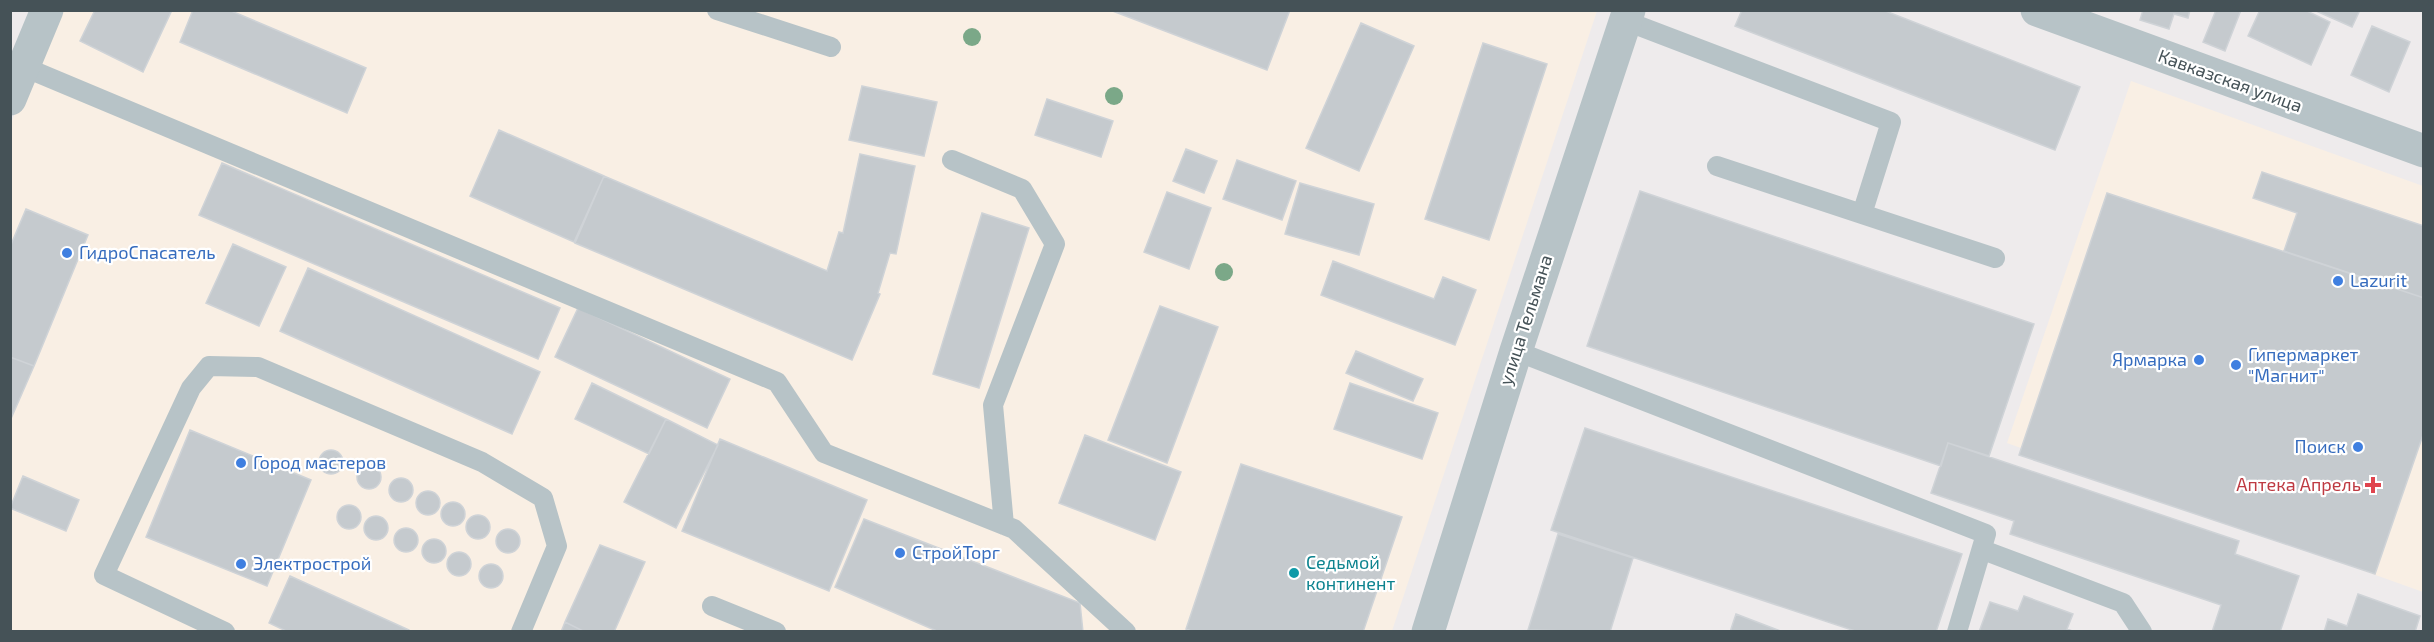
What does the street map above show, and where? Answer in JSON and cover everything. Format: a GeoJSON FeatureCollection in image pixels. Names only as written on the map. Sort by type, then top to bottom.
{"type":"FeatureCollection","features":[{"type":"Feature","properties":{"kind":"street"},"geometry":{"type":"LineString","coordinates":[[10,99],[47,10]]}},
{"type":"Feature","properties":{"kind":"street","name":"Кавказская улица"},"geometry":{"type":"LineString","coordinates":[[2037,10],[2424,151]]}},
{"type":"Feature","properties":{"kind":"street","name":"улица Тельмана"},"geometry":{"type":"LineString","coordinates":[[1428,632],[1516,351],[1628,16]]}},
{"type":"Feature","properties":{"kind":"lane"},"geometry":{"type":"LineString","coordinates":[[717,10],[831,47]]}},
{"type":"Feature","properties":{"kind":"lane"},"geometry":{"type":"LineString","coordinates":[[1628,16],[1891,122],[1862,214]]}},
{"type":"Feature","properties":{"kind":"lane"},"geometry":{"type":"LineString","coordinates":[[24,67],[777,382],[824,453],[1014,529],[1126,632]]}},
{"type":"Feature","properties":{"kind":"lane"},"geometry":{"type":"LineString","coordinates":[[952,160],[1022,189],[1055,244],[993,405],[1004,525]]}},
{"type":"Feature","properties":{"kind":"lane"},"geometry":{"type":"LineString","coordinates":[[1717,166],[1995,258]]}},
{"type":"Feature","properties":{"kind":"lane"},"geometry":{"type":"LineString","coordinates":[[1516,351],[1986,534],[1957,632]]}},
{"type":"Feature","properties":{"kind":"lane"},"geometry":{"type":"LineString","coordinates":[[225,632],[105,575],[190,388],[209,366],[258,367],[482,462],[543,498],[557,546],[521,632]]}},
{"type":"Feature","properties":{"kind":"lane"},"geometry":{"type":"LineString","coordinates":[[1983,550],[2123,603],[2142,632]]}},
{"type":"Feature","properties":{"kind":"lane"},"geometry":{"type":"LineString","coordinates":[[712,606],[776,632]]}},
{"type":"Feature","properties":{"kind":"shaded area"},"geometry":{"type":"Polygon","coordinates":[[[59,11],[1597,11],[1392,631],[11,632],[11,123],[59,11]]]}},
{"type":"Feature","properties":{"kind":"shaded area","name":"Гипермаркет \"Магнит\""},"geometry":{"type":"Polygon","coordinates":[[[2131,81],[2423,186],[2423,592],[2007,443],[2131,81]]]}},
{"type":"Feature","properties":{"kind":"building"},"geometry":{"type":"Polygon","coordinates":[[[95,10],[172,10],[143,72],[80,41],[95,10]]]}},
{"type":"Feature","properties":{"kind":"building"},"geometry":{"type":"Polygon","coordinates":[[[193,10],[229,10],[366,68],[347,113],[180,42],[193,10]]]}},
{"type":"Feature","properties":{"kind":"building"},"geometry":{"type":"Polygon","coordinates":[[[1110,10],[1290,10],[1267,70],[1110,10]]]}},
{"type":"Feature","properties":{"kind":"building"},"geometry":{"type":"Polygon","coordinates":[[[1742,10],[1883,10],[2080,87],[2055,150],[1735,26],[1742,10]]]}},
{"type":"Feature","properties":{"kind":"building"},"geometry":{"type":"Polygon","coordinates":[[[2143,10],[2190,10],[2188,18],[2174,14],[2169,29],[2140,20],[2143,10]]]}},
{"type":"Feature","properties":{"kind":"building"},"geometry":{"type":"Polygon","coordinates":[[[2216,10],[2241,10],[2225,51],[2203,42],[2216,10]]]}},
{"type":"Feature","properties":{"kind":"building"},"geometry":{"type":"Polygon","coordinates":[[[2260,10],[2305,10],[2330,22],[2311,65],[2248,36],[2260,10]]]}},
{"type":"Feature","properties":{"kind":"building"},"geometry":{"type":"Polygon","coordinates":[[[2314,10],[2360,10],[2352,27],[2314,10]]]}},
{"type":"Feature","properties":{"kind":"building"},"geometry":{"type":"Polygon","coordinates":[[[1361,23],[1414,46],[1359,171],[1306,148],[1361,23]]]}},
{"type":"Feature","properties":{"kind":"building"},"geometry":{"type":"Polygon","coordinates":[[[2372,26],[2410,42],[2389,92],[2351,75],[2372,26]]]}},
{"type":"Feature","properties":{"kind":"building"},"geometry":{"type":"Polygon","coordinates":[[[1483,43],[1547,64],[1489,240],[1425,219],[1483,43]]]}},
{"type":"Feature","properties":{"kind":"building"},"geometry":{"type":"Polygon","coordinates":[[[862,86],[937,102],[924,156],[849,140],[862,86]]]}},
{"type":"Feature","properties":{"kind":"building"},"geometry":{"type":"Polygon","coordinates":[[[1047,99],[1113,121],[1101,157],[1035,135],[1047,99]]]}},
{"type":"Feature","properties":{"kind":"building"},"geometry":{"type":"Polygon","coordinates":[[[499,130],[604,176],[574,242],[470,196],[499,130]]]}},
{"type":"Feature","properties":{"kind":"building"},"geometry":{"type":"Polygon","coordinates":[[[1186,149],[1217,161],[1204,193],[1173,181],[1186,149]]]}},
{"type":"Feature","properties":{"kind":"building"},"geometry":{"type":"Polygon","coordinates":[[[860,154],[915,166],[896,254],[890,253],[878,293],[880,294],[852,360],[575,243],[604,176],[827,271],[839,232],[843,233],[860,154]]]}},
{"type":"Feature","properties":{"kind":"building"},"geometry":{"type":"Polygon","coordinates":[[[1237,160],[1296,181],[1282,220],[1223,199],[1237,160]]]}},
{"type":"Feature","properties":{"kind":"building"},"geometry":{"type":"Polygon","coordinates":[[[222,163],[560,308],[538,359],[199,215],[222,163]]]}},
{"type":"Feature","properties":{"kind":"building"},"geometry":{"type":"Polygon","coordinates":[[[2262,172],[2424,226],[2424,298],[2284,251],[2297,213],[2253,198],[2262,172]]]}},
{"type":"Feature","properties":{"kind":"building"},"geometry":{"type":"Polygon","coordinates":[[[1300,183],[1374,204],[1359,255],[1285,234],[1300,183]]]}},
{"type":"Feature","properties":{"kind":"building"},"geometry":{"type":"Polygon","coordinates":[[[1640,191],[2034,324],[1989,456],[1948,443],[1941,466],[1587,346],[1640,191]]]}},
{"type":"Feature","properties":{"kind":"building"},"geometry":{"type":"Polygon","coordinates":[[[1167,192],[1211,208],[1189,269],[1144,252],[1167,192]]]}},
{"type":"Feature","properties":{"kind":"building","name":"Гипермаркет \"Магнит\""},"geometry":{"type":"Polygon","coordinates":[[[2107,193],[2424,298],[2424,432],[2375,574],[2019,455],[2107,193]]]}},
{"type":"Feature","properties":{"kind":"building"},"geometry":{"type":"Polygon","coordinates":[[[26,209],[88,235],[34,366],[10,357],[10,247],[26,209]]]}},
{"type":"Feature","properties":{"kind":"building"},"geometry":{"type":"Polygon","coordinates":[[[982,213],[1029,228],[979,388],[933,374],[982,213]]]}},
{"type":"Feature","properties":{"kind":"building"},"geometry":{"type":"Polygon","coordinates":[[[233,244],[286,267],[259,326],[206,303],[233,244]]]}},
{"type":"Feature","properties":{"kind":"building"},"geometry":{"type":"Polygon","coordinates":[[[1333,261],[1434,299],[1443,277],[1476,290],[1455,345],[1321,295],[1333,261]]]}},
{"type":"Feature","properties":{"kind":"building"},"geometry":{"type":"Polygon","coordinates":[[[308,268],[540,372],[512,434],[280,331],[308,268]]]}},
{"type":"Feature","properties":{"kind":"building"},"geometry":{"type":"Polygon","coordinates":[[[1160,306],[1218,327],[1167,463],[1108,440],[1160,306]]]}},
{"type":"Feature","properties":{"kind":"building"},"geometry":{"type":"Polygon","coordinates":[[[578,308],[730,379],[707,428],[555,357],[578,308]]]}},
{"type":"Feature","properties":{"kind":"building"},"geometry":{"type":"Polygon","coordinates":[[[1356,351],[1423,379],[1413,401],[1346,373],[1356,351]]]}},
{"type":"Feature","properties":{"kind":"building"},"geometry":{"type":"Polygon","coordinates":[[[10,357],[34,366],[10,421],[10,357]]]}},
{"type":"Feature","properties":{"kind":"building"},"geometry":{"type":"Polygon","coordinates":[[[592,383],[666,419],[649,454],[575,419],[592,383]]]}},
{"type":"Feature","properties":{"kind":"building"},"geometry":{"type":"Polygon","coordinates":[[[1350,383],[1438,413],[1422,459],[1334,429],[1350,383]]]}},
{"type":"Feature","properties":{"kind":"building"},"geometry":{"type":"Polygon","coordinates":[[[666,419],[718,445],[676,528],[624,502],[666,419]]]}},
{"type":"Feature","properties":{"kind":"building"},"geometry":{"type":"Polygon","coordinates":[[[1585,428],[1962,554],[1936,632],[1858,632],[1551,530],[1585,428]]]}},
{"type":"Feature","properties":{"kind":"building"},"geometry":{"type":"Polygon","coordinates":[[[190,430],[311,480],[267,586],[146,537],[190,430]]]}},
{"type":"Feature","properties":{"kind":"building"},"geometry":{"type":"Polygon","coordinates":[[[1085,435],[1181,472],[1155,540],[1059,503],[1085,435]]]}},
{"type":"Feature","properties":{"kind":"building"},"geometry":{"type":"Polygon","coordinates":[[[720,439],[867,500],[829,591],[682,531],[720,439]]]}},
{"type":"Feature","properties":{"kind":"building"},"geometry":{"type":"Polygon","coordinates":[[[1948,443],[2239,541],[2235,554],[2299,576],[2280,632],[2212,632],[2221,605],[2010,534],[2014,521],[1931,493],[1948,443]]]}},
{"type":"Feature","properties":{"kind":"building"},"geometry":{"type":"Polygon","coordinates":[[[331,450],[340,453],[343,462],[340,471],[331,474],[322,471],[319,462],[322,453],[331,450]]]}},
{"type":"Feature","properties":{"kind":"building","name":"Седьмой континент"},"geometry":{"type":"Polygon","coordinates":[[[1241,464],[1402,517],[1363,632],[1194,632],[1186,629],[1241,464]]]}},
{"type":"Feature","properties":{"kind":"building"},"geometry":{"type":"Polygon","coordinates":[[[369,465],[378,468],[381,477],[378,486],[369,489],[360,486],[357,477],[360,468],[369,465]]]}},
{"type":"Feature","properties":{"kind":"building"},"geometry":{"type":"Polygon","coordinates":[[[23,476],[79,500],[66,531],[10,508],[23,476]]]}},
{"type":"Feature","properties":{"kind":"building"},"geometry":{"type":"Polygon","coordinates":[[[401,478],[410,481],[413,490],[410,499],[401,502],[392,499],[389,490],[392,481],[401,478]]]}},
{"type":"Feature","properties":{"kind":"building"},"geometry":{"type":"Polygon","coordinates":[[[428,491],[437,494],[440,503],[437,512],[428,515],[419,512],[416,503],[419,494],[428,491]]]}},
{"type":"Feature","properties":{"kind":"building"},"geometry":{"type":"Polygon","coordinates":[[[453,502],[462,505],[465,514],[462,523],[453,526],[444,523],[441,514],[444,505],[453,502]]]}},
{"type":"Feature","properties":{"kind":"building"},"geometry":{"type":"Polygon","coordinates":[[[349,505],[358,508],[361,517],[358,526],[349,529],[340,526],[337,517],[340,508],[349,505]]]}},
{"type":"Feature","properties":{"kind":"building"},"geometry":{"type":"Polygon","coordinates":[[[478,515],[487,518],[490,527],[487,536],[478,539],[469,536],[466,527],[469,518],[478,515]]]}},
{"type":"Feature","properties":{"kind":"building"},"geometry":{"type":"Polygon","coordinates":[[[376,516],[385,519],[388,528],[385,537],[376,540],[367,537],[364,528],[367,519],[376,516]]]}},
{"type":"Feature","properties":{"kind":"building","name":"СтройТорг"},"geometry":{"type":"Polygon","coordinates":[[[864,519],[1080,603],[1083,632],[939,632],[835,587],[864,519]]]}},
{"type":"Feature","properties":{"kind":"building"},"geometry":{"type":"Polygon","coordinates":[[[406,528],[415,531],[418,540],[415,549],[406,552],[397,549],[394,540],[397,531],[406,528]]]}},
{"type":"Feature","properties":{"kind":"building"},"geometry":{"type":"Polygon","coordinates":[[[508,529],[517,532],[520,541],[517,550],[508,553],[499,550],[496,541],[499,532],[508,529]]]}},
{"type":"Feature","properties":{"kind":"building"},"geometry":{"type":"Polygon","coordinates":[[[1558,534],[1633,558],[1610,632],[1528,630],[1558,534]]]}},
{"type":"Feature","properties":{"kind":"building"},"geometry":{"type":"Polygon","coordinates":[[[434,539],[443,542],[446,551],[443,560],[434,563],[425,560],[422,551],[425,542],[434,539]]]}},
{"type":"Feature","properties":{"kind":"building"},"geometry":{"type":"Polygon","coordinates":[[[600,545],[645,562],[614,632],[585,632],[565,622],[600,545]]]}},
{"type":"Feature","properties":{"kind":"building"},"geometry":{"type":"Polygon","coordinates":[[[459,552],[468,555],[471,564],[468,573],[459,576],[450,573],[447,564],[450,555],[459,552]]]}},
{"type":"Feature","properties":{"kind":"building"},"geometry":{"type":"Polygon","coordinates":[[[491,564],[500,567],[503,576],[500,585],[491,588],[482,585],[479,576],[482,567],[491,564]]]}},
{"type":"Feature","properties":{"kind":"building"},"geometry":{"type":"Polygon","coordinates":[[[290,576],[409,630],[409,632],[288,632],[269,623],[290,576]]]}},
{"type":"Feature","properties":{"kind":"building"},"geometry":{"type":"Polygon","coordinates":[[[2358,594],[2420,616],[2415,632],[2324,632],[2328,619],[2347,626],[2358,594]]]}},
{"type":"Feature","properties":{"kind":"building"},"geometry":{"type":"Polygon","coordinates":[[[2024,596],[2073,614],[2067,629],[2075,632],[1979,632],[1990,602],[2018,611],[2024,596]]]}},
{"type":"Feature","properties":{"kind":"building"},"geometry":{"type":"Polygon","coordinates":[[[1736,614],[1783,632],[1730,632],[1736,614]]]}},
{"type":"Feature","properties":{"kind":"building"},"geometry":{"type":"Polygon","coordinates":[[[565,622],[585,632],[561,632],[565,622]]]}},
{"type":"Feature","properties":{"kind":"place","name":"ГидроСпасатель"},"geometry":{"type":"Point","coordinates":[67,253]}},
{"type":"Feature","properties":{"kind":"place","name":"Lazurit"},"geometry":{"type":"Point","coordinates":[2338,281]}},
{"type":"Feature","properties":{"kind":"place","name":"Ярмарка"},"geometry":{"type":"Point","coordinates":[2199,360]}},
{"type":"Feature","properties":{"kind":"place","name":"Гипермаркет \"Магнит\""},"geometry":{"type":"Point","coordinates":[2236,365]}},
{"type":"Feature","properties":{"kind":"place","name":"Поиск"},"geometry":{"type":"Point","coordinates":[2358,447]}},
{"type":"Feature","properties":{"kind":"place","name":"Город мастеров"},"geometry":{"type":"Point","coordinates":[241,463]}},
{"type":"Feature","properties":{"kind":"place","name":"Аптека Апрель"},"geometry":{"type":"Point","coordinates":[2373,485]}},
{"type":"Feature","properties":{"kind":"place","name":"СтройТорг"},"geometry":{"type":"Point","coordinates":[900,553]}},
{"type":"Feature","properties":{"kind":"place","name":"Электрострой"},"geometry":{"type":"Point","coordinates":[241,564]}},
{"type":"Feature","properties":{"kind":"place","name":"Седьмой континент"},"geometry":{"type":"Point","coordinates":[1294,573]}}]}
